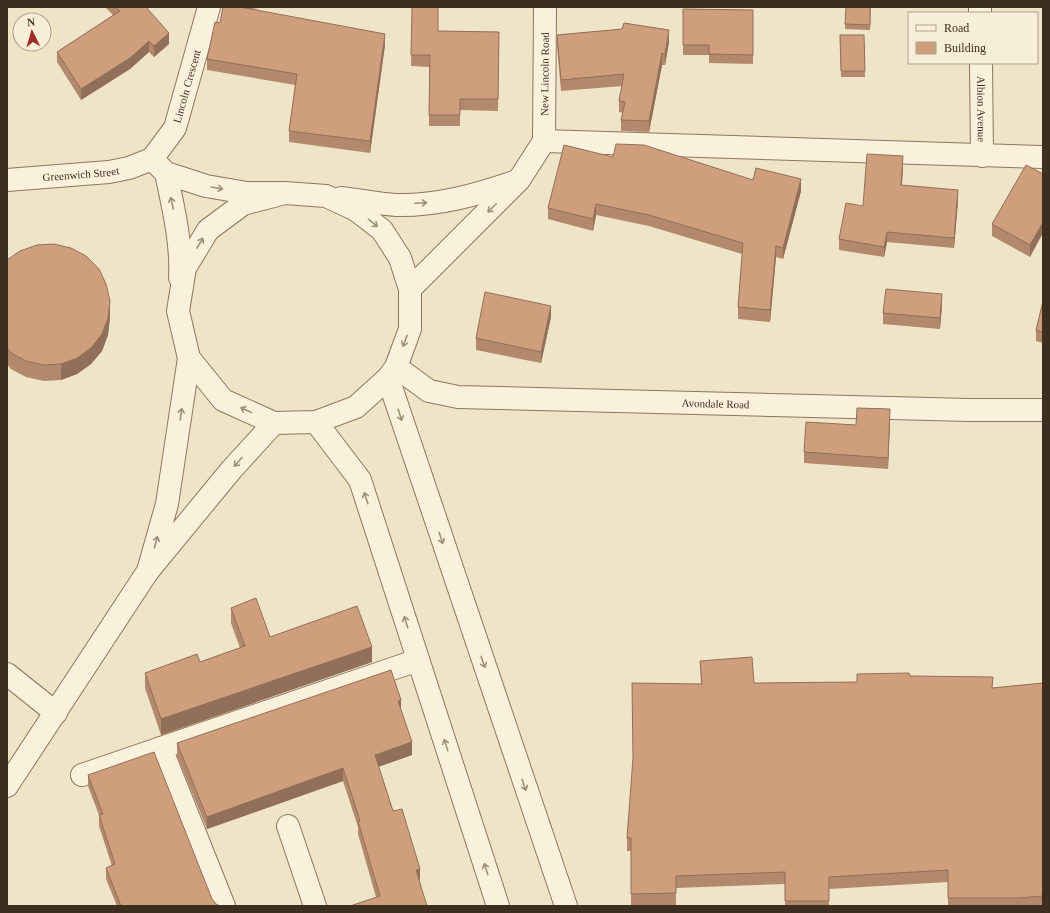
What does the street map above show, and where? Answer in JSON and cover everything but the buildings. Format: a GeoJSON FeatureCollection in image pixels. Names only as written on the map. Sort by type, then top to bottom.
{"type":"FeatureCollection","features":[{"type":"Feature","properties":{"kind":"street","name":"Lincoln Crescent"},"geometry":{"type":"LineString","coordinates":[[159,166],[174,128],[209,7]]}},
{"type":"Feature","properties":{"kind":"street","name":"New Lincoln Road"},"geometry":{"type":"LineString","coordinates":[[544,141],[545,7]]}},
{"type":"Feature","properties":{"kind":"street","name":"Albion Avenue"},"geometry":{"type":"LineString","coordinates":[[981,64],[982,156]]}},
{"type":"Feature","properties":{"kind":"street"},"geometry":{"type":"LineString","coordinates":[[410,289],[519,180],[544,141],[1043,157]]}},
{"type":"Feature","properties":{"kind":"street","name":"Greenwich Street"},"geometry":{"type":"LineString","coordinates":[[7,180],[109,172],[129,168],[159,166]]}},
{"type":"Feature","properties":{"kind":"street"},"geometry":{"type":"LineString","coordinates":[[159,166],[206,186],[247,193],[286,193],[396,204],[435,203],[480,194],[519,180]]}},
{"type":"Feature","properties":{"kind":"street"},"geometry":{"type":"LineString","coordinates":[[148,571],[166,504],[189,358],[178,311],[181,267],[176,220],[159,166]]}},
{"type":"Feature","properties":{"kind":"street"},"geometry":{"type":"LineString","coordinates":[[178,311],[185,268],[208,230],[243,204],[286,193]]}},
{"type":"Feature","properties":{"kind":"street"},"geometry":{"type":"LineString","coordinates":[[189,358],[223,400],[274,422],[316,422],[356,407],[392,372],[410,329],[410,289],[400,258],[382,230],[356,210],[326,196]]}},
{"type":"Feature","properties":{"kind":"street"},"geometry":{"type":"LineString","coordinates":[[392,372],[566,906]]}},
{"type":"Feature","properties":{"kind":"street","name":"Avondale Road"},"geometry":{"type":"LineString","coordinates":[[392,372],[429,391],[458,397],[969,410],[1043,410]]}},
{"type":"Feature","properties":{"kind":"street"},"geometry":{"type":"LineString","coordinates":[[7,786],[148,571],[232,469],[274,422]]}},
{"type":"Feature","properties":{"kind":"street"},"geometry":{"type":"LineString","coordinates":[[316,422],[360,480],[498,906]]}},
{"type":"Feature","properties":{"kind":"street"},"geometry":{"type":"LineString","coordinates":[[82,775],[418,660]]}},
{"type":"Feature","properties":{"kind":"street"},"geometry":{"type":"LineString","coordinates":[[7,674],[56,713]]}},
{"type":"Feature","properties":{"kind":"street"},"geometry":{"type":"LineString","coordinates":[[161,748],[224,906]]}},
{"type":"Feature","properties":{"kind":"street"},"geometry":{"type":"LineString","coordinates":[[288,826],[315,906]]}}]}
